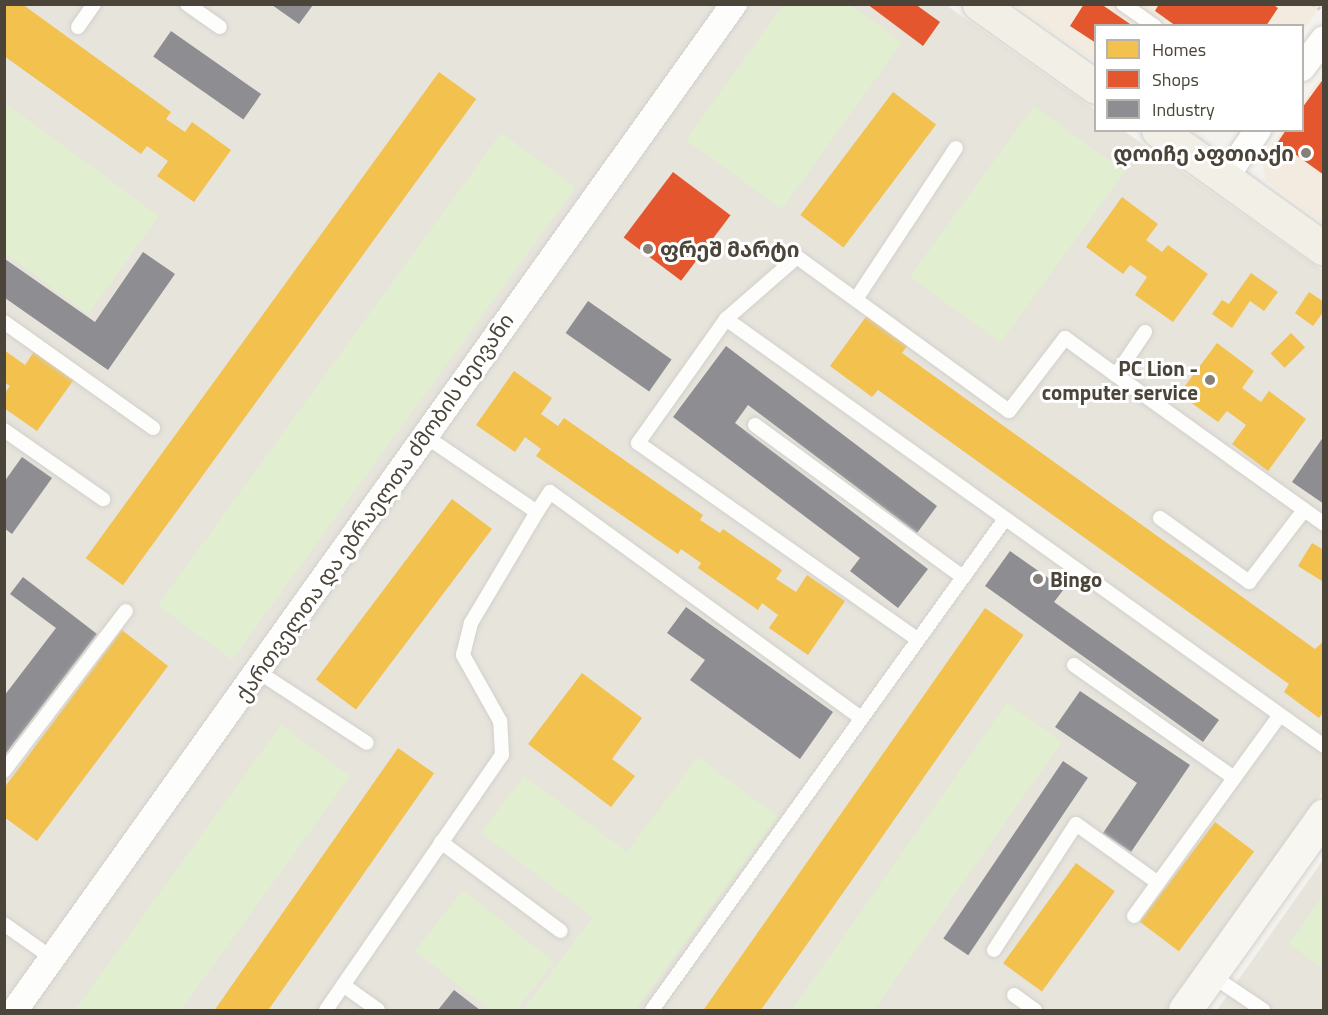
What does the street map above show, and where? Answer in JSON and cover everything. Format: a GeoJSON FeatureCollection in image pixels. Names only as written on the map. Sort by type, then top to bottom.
{"type":"FeatureCollection","features":[{"type":"Feature","properties":{"kind":"main road"},"geometry":{"type":"LineString","coordinates":[[979,4],[1094,86]]}},
{"type":"Feature","properties":{"kind":"main road"},"geometry":{"type":"LineString","coordinates":[[1161,132],[1323,249]]}},
{"type":"Feature","properties":{"kind":"street","name":"ქართველთა და ებრაელთა ძმობის ხეივანი"},"geometry":{"type":"LineString","coordinates":[[15,1011],[734,4]]}},
{"type":"Feature","properties":{"kind":"street"},"geometry":{"type":"LineString","coordinates":[[1304,65],[1323,39]]}},
{"type":"Feature","properties":{"kind":"street"},"geometry":{"type":"LineString","coordinates":[[1225,178],[1257,132]]}},
{"type":"Feature","properties":{"kind":"street"},"geometry":{"type":"LineString","coordinates":[[1185,1011],[1323,815]]}},
{"type":"Feature","properties":{"kind":"lane"},"geometry":{"type":"LineString","coordinates":[[78,27],[94,4]]}},
{"type":"Feature","properties":{"kind":"lane"},"geometry":{"type":"LineString","coordinates":[[187,4],[220,27]]}},
{"type":"Feature","properties":{"kind":"lane"},"geometry":{"type":"LineString","coordinates":[[1123,4],[1152,24]]}},
{"type":"Feature","properties":{"kind":"lane"},"geometry":{"type":"LineString","coordinates":[[856,299],[956,148]]}},
{"type":"Feature","properties":{"kind":"lane"},"geometry":{"type":"LineString","coordinates":[[917,639],[638,443],[726,320],[797,257],[1009,411],[1065,338],[1323,524]]}},
{"type":"Feature","properties":{"kind":"lane"},"geometry":{"type":"LineString","coordinates":[[726,320],[1323,746]]}},
{"type":"Feature","properties":{"kind":"lane"},"geometry":{"type":"LineString","coordinates":[[4,322],[153,428]]}},
{"type":"Feature","properties":{"kind":"lane"},"geometry":{"type":"LineString","coordinates":[[1116,375],[1144,333]]}},
{"type":"Feature","properties":{"kind":"lane"},"geometry":{"type":"LineString","coordinates":[[755,424],[963,577]]}},
{"type":"Feature","properties":{"kind":"lane"},"geometry":{"type":"LineString","coordinates":[[4,430],[103,499]]}},
{"type":"Feature","properties":{"kind":"lane"},"geometry":{"type":"LineString","coordinates":[[425,436],[537,512]]}},
{"type":"Feature","properties":{"kind":"lane"},"geometry":{"type":"LineString","coordinates":[[326,1011],[502,755],[500,721],[463,655],[471,623],[550,492],[860,717]]}},
{"type":"Feature","properties":{"kind":"lane"},"geometry":{"type":"LineString","coordinates":[[1160,518],[1249,582],[1304,510]]}},
{"type":"Feature","properties":{"kind":"lane"},"geometry":{"type":"LineString","coordinates":[[652,1011],[860,717],[1005,519]]}},
{"type":"Feature","properties":{"kind":"lane"},"geometry":{"type":"LineString","coordinates":[[4,771],[126,611]]}},
{"type":"Feature","properties":{"kind":"lane"},"geometry":{"type":"LineString","coordinates":[[1074,665],[1234,778]]}},
{"type":"Feature","properties":{"kind":"lane"},"geometry":{"type":"LineString","coordinates":[[257,671],[367,743]]}},
{"type":"Feature","properties":{"kind":"lane"},"geometry":{"type":"LineString","coordinates":[[1134,916],[1280,715]]}},
{"type":"Feature","properties":{"kind":"lane"},"geometry":{"type":"LineString","coordinates":[[994,950],[1076,824],[1158,883]]}},
{"type":"Feature","properties":{"kind":"lane"},"geometry":{"type":"LineString","coordinates":[[441,842],[561,931]]}},
{"type":"Feature","properties":{"kind":"lane"},"geometry":{"type":"LineString","coordinates":[[4,924],[52,958]]}},
{"type":"Feature","properties":{"kind":"lane"},"geometry":{"type":"LineString","coordinates":[[1210,975],[1263,1011]]}},
{"type":"Feature","properties":{"kind":"lane"},"geometry":{"type":"LineString","coordinates":[[343,985],[378,1011]]}},
{"type":"Feature","properties":{"kind":"lane"},"geometry":{"type":"LineString","coordinates":[[1014,995],[1035,1011]]}},
{"type":"Feature","properties":{"kind":"path"},"geometry":{"type":"LineString","coordinates":[[1313,4],[1323,12]]}},
{"type":"Feature","properties":{"kind":"shaded area"},"geometry":{"type":"Polygon","coordinates":[[[5,5],[946,5],[1094,109],[1094,132],[1125,132],[1323,271],[1323,791],[1169,1010],[5,1010],[5,5]]]}},
{"type":"Feature","properties":{"kind":"shaded area"},"geometry":{"type":"Polygon","coordinates":[[[1015,5],[1321,5],[1304,30],[1304,24],[1094,24],[1094,60],[1015,5]]]}},
{"type":"Feature","properties":{"kind":"shaded area"},"geometry":{"type":"Polygon","coordinates":[[[1323,73],[1323,223],[1265,180],[1262,157],[1281,132],[1304,132],[1304,101],[1323,73]]]}},
{"type":"Feature","properties":{"kind":"shaded area"},"geometry":{"type":"Polygon","coordinates":[[[1323,860],[1323,1010],[1217,1010],[1323,860]]]}},
{"type":"Feature","properties":{"kind":"green space"},"geometry":{"type":"Polygon","coordinates":[[[783,5],[850,5],[902,42],[782,209],[686,140],[783,5]]]}},
{"type":"Feature","properties":{"kind":"green space"},"geometry":{"type":"Polygon","coordinates":[[[5,103],[159,216],[88,314],[5,253],[5,103]]]}},
{"type":"Feature","properties":{"kind":"green space"},"geometry":{"type":"Polygon","coordinates":[[[1034,106],[1125,172],[1001,343],[910,277],[1034,106]]]}},
{"type":"Feature","properties":{"kind":"green space"},"geometry":{"type":"Polygon","coordinates":[[[501,133],[575,187],[232,660],[158,605],[501,133]]]}},
{"type":"Feature","properties":{"kind":"green space"},"geometry":{"type":"Polygon","coordinates":[[[1007,703],[1062,741],[874,1010],[792,1010],[1007,703]]]}},
{"type":"Feature","properties":{"kind":"green space"},"geometry":{"type":"Polygon","coordinates":[[[281,725],[350,776],[181,1010],[75,1010],[281,725]]]}},
{"type":"Feature","properties":{"kind":"green space"},"geometry":{"type":"Polygon","coordinates":[[[698,757],[778,817],[635,1010],[523,1010],[593,917],[481,833],[524,776],[627,852],[698,757]]]}},
{"type":"Feature","properties":{"kind":"green space"},"geometry":{"type":"Polygon","coordinates":[[[463,890],[554,962],[516,1010],[490,1010],[415,951],[463,890]]]}},
{"type":"Feature","properties":{"kind":"green space"},"geometry":{"type":"Polygon","coordinates":[[[1323,895],[1323,969],[1289,944],[1323,895]]]}},
{"type":"Feature","properties":{"kind":"building: Homes"},"geometry":{"type":"Polygon","coordinates":[[[4,4],[22,4],[171,112],[166,119],[185,132],[192,122],[231,150],[194,202],[157,176],[168,161],[147,146],[141,154],[4,56],[4,4]]]}},
{"type":"Feature","properties":{"kind":"building: Homes"},"geometry":{"type":"Polygon","coordinates":[[[439,72],[476,99],[123,585],[86,558],[439,72]]]}},
{"type":"Feature","properties":{"kind":"building: Homes"},"geometry":{"type":"Polygon","coordinates":[[[893,92],[936,124],[843,247],[800,215],[893,92]]]}},
{"type":"Feature","properties":{"kind":"building: Homes"},"geometry":{"type":"Polygon","coordinates":[[[1122,197],[1158,224],[1146,240],[1162,252],[1168,245],[1208,274],[1173,322],[1135,295],[1147,277],[1130,265],[1123,274],[1086,247],[1122,197]]]}},
{"type":"Feature","properties":{"kind":"building: Homes"},"geometry":{"type":"Polygon","coordinates":[[[1251,273],[1278,292],[1264,311],[1250,301],[1232,328],[1212,314],[1222,300],[1229,304],[1251,273]]]}},
{"type":"Feature","properties":{"kind":"building: Homes"},"geometry":{"type":"Polygon","coordinates":[[[1309,292],[1324,302],[1324,311],[1313,326],[1295,313],[1309,292]]]}},
{"type":"Feature","properties":{"kind":"building: Homes"},"geometry":{"type":"Polygon","coordinates":[[[868,314],[909,344],[902,353],[1315,649],[1324,641],[1324,711],[1319,718],[1284,692],[1289,684],[878,390],[872,397],[830,366],[868,314]]]}},
{"type":"Feature","properties":{"kind":"building: Homes"},"geometry":{"type":"Polygon","coordinates":[[[1291,333],[1305,347],[1285,368],[1270,354],[1291,333]]]}},
{"type":"Feature","properties":{"kind":"building: Homes"},"geometry":{"type":"Polygon","coordinates":[[[1217,343],[1254,371],[1242,388],[1261,402],[1269,391],[1306,419],[1268,471],[1232,444],[1246,425],[1227,411],[1218,422],[1179,394],[1217,343]]]}},
{"type":"Feature","properties":{"kind":"building: Homes"},"geometry":{"type":"Polygon","coordinates":[[[4,350],[25,365],[35,350],[75,378],[37,431],[4,408],[4,394],[10,386],[4,382],[4,350]]]}},
{"type":"Feature","properties":{"kind":"building: Homes"},"geometry":{"type":"Polygon","coordinates":[[[514,371],[552,398],[541,414],[558,426],[564,418],[703,515],[700,520],[720,533],[723,529],[782,570],[776,579],[796,592],[807,575],[845,601],[808,655],[769,628],[778,615],[762,603],[758,610],[698,568],[701,563],[681,549],[678,554],[536,456],[541,449],[525,437],[515,452],[476,425],[514,371]]]}},
{"type":"Feature","properties":{"kind":"building: Homes"},"geometry":{"type":"Polygon","coordinates":[[[452,499],[492,529],[356,710],[316,679],[452,499]]]}},
{"type":"Feature","properties":{"kind":"building: Homes"},"geometry":{"type":"Polygon","coordinates":[[[1312,543],[1324,550],[1322,581],[1298,566],[1312,543]]]}},
{"type":"Feature","properties":{"kind":"building: Homes"},"geometry":{"type":"Polygon","coordinates":[[[985,608],[1024,635],[761,1010],[704,1010],[985,608]]]}},
{"type":"Feature","properties":{"kind":"building: Homes"},"geometry":{"type":"Polygon","coordinates":[[[122,630],[168,666],[37,841],[4,817],[4,788],[122,630]]]}},
{"type":"Feature","properties":{"kind":"building: Homes"},"geometry":{"type":"Polygon","coordinates":[[[582,673],[642,718],[612,759],[635,776],[611,807],[528,744],[582,673]]]}},
{"type":"Feature","properties":{"kind":"building: Homes"},"geometry":{"type":"Polygon","coordinates":[[[398,748],[434,773],[268,1010],[215,1010],[398,748]]]}},
{"type":"Feature","properties":{"kind":"building: Homes"},"geometry":{"type":"Polygon","coordinates":[[[1215,822],[1254,851],[1179,951],[1140,922],[1215,822]]]}},
{"type":"Feature","properties":{"kind":"building: Homes"},"geometry":{"type":"Polygon","coordinates":[[[1076,863],[1115,891],[1042,992],[1003,963],[1076,863]]]}},
{"type":"Feature","properties":{"kind":"building: Shops"},"geometry":{"type":"Polygon","coordinates":[[[867,4],[915,4],[940,22],[923,46],[867,4]]]}},
{"type":"Feature","properties":{"kind":"building: Shops"},"geometry":{"type":"Polygon","coordinates":[[[1084,4],[1101,4],[1130,24],[1094,24],[1094,42],[1070,26],[1084,4]]]}},
{"type":"Feature","properties":{"kind":"building: Shops"},"geometry":{"type":"Polygon","coordinates":[[[1159,4],[1272,4],[1278,8],[1267,24],[1173,24],[1155,11],[1159,4]]]}},
{"type":"Feature","properties":{"kind":"building: Shops"},"geometry":{"type":"Polygon","coordinates":[[[1324,78],[1324,175],[1278,142],[1285,132],[1304,132],[1304,105],[1324,78]]]}},
{"type":"Feature","properties":{"kind":"building: Shops"},"geometry":{"type":"Polygon","coordinates":[[[673,172],[731,215],[681,281],[624,237],[673,172]]]}},
{"type":"Feature","properties":{"kind":"building: Industry"},"geometry":{"type":"Polygon","coordinates":[[[272,5],[313,5],[299,24],[272,5]]]}},
{"type":"Feature","properties":{"kind":"building: Industry"},"geometry":{"type":"Polygon","coordinates":[[[171,31],[261,94],[243,119],[153,56],[171,31]]]}},
{"type":"Feature","properties":{"kind":"building: Industry"},"geometry":{"type":"Polygon","coordinates":[[[143,252],[175,274],[108,370],[5,298],[5,259],[95,322],[143,252]]]}},
{"type":"Feature","properties":{"kind":"building: Industry"},"geometry":{"type":"Polygon","coordinates":[[[588,301],[672,360],[649,391],[566,333],[588,301]]]}},
{"type":"Feature","properties":{"kind":"building: Industry"},"geometry":{"type":"Polygon","coordinates":[[[726,346],[937,506],[917,533],[748,405],[735,423],[928,569],[898,608],[850,571],[860,558],[673,417],[726,346]]]}},
{"type":"Feature","properties":{"kind":"building: Industry"},"geometry":{"type":"Polygon","coordinates":[[[1324,436],[1324,504],[1292,482],[1324,436]]]}},
{"type":"Feature","properties":{"kind":"building: Industry"},"geometry":{"type":"Polygon","coordinates":[[[22,457],[52,478],[12,534],[4,528],[4,482],[22,457]]]}},
{"type":"Feature","properties":{"kind":"building: Industry"},"geometry":{"type":"Polygon","coordinates":[[[1010,551],[1064,589],[1054,602],[1219,720],[1203,742],[985,586],[1010,551]]]}},
{"type":"Feature","properties":{"kind":"building: Industry"},"geometry":{"type":"Polygon","coordinates":[[[23,577],[97,634],[4,756],[4,696],[56,628],[10,594],[23,577]]]}},
{"type":"Feature","properties":{"kind":"building: Industry"},"geometry":{"type":"Polygon","coordinates":[[[686,607],[833,712],[800,759],[690,680],[705,660],[667,633],[686,607]]]}},
{"type":"Feature","properties":{"kind":"building: Industry"},"geometry":{"type":"Polygon","coordinates":[[[1080,691],[1190,765],[1131,852],[1103,833],[1137,783],[1055,727],[1080,691]]]}},
{"type":"Feature","properties":{"kind":"building: Industry"},"geometry":{"type":"Polygon","coordinates":[[[1063,761],[1088,778],[968,955],[943,938],[1063,761]]]}},
{"type":"Feature","properties":{"kind":"building: Industry"},"geometry":{"type":"Polygon","coordinates":[[[454,990],[480,1010],[438,1010],[454,990]]]}},
{"type":"Feature","properties":{"kind":"place","name":"დოიჩე აფთიაქი"},"geometry":{"type":"Point","coordinates":[1306,153]}},
{"type":"Feature","properties":{"kind":"place","name":"ფრეშ მარტი"},"geometry":{"type":"Point","coordinates":[648,249]}},
{"type":"Feature","properties":{"kind":"place","name":"PC Lion - computer service"},"geometry":{"type":"Point","coordinates":[1210,380]}},
{"type":"Feature","properties":{"kind":"place","name":"Bingo"},"geometry":{"type":"Point","coordinates":[1038,579]}}]}
